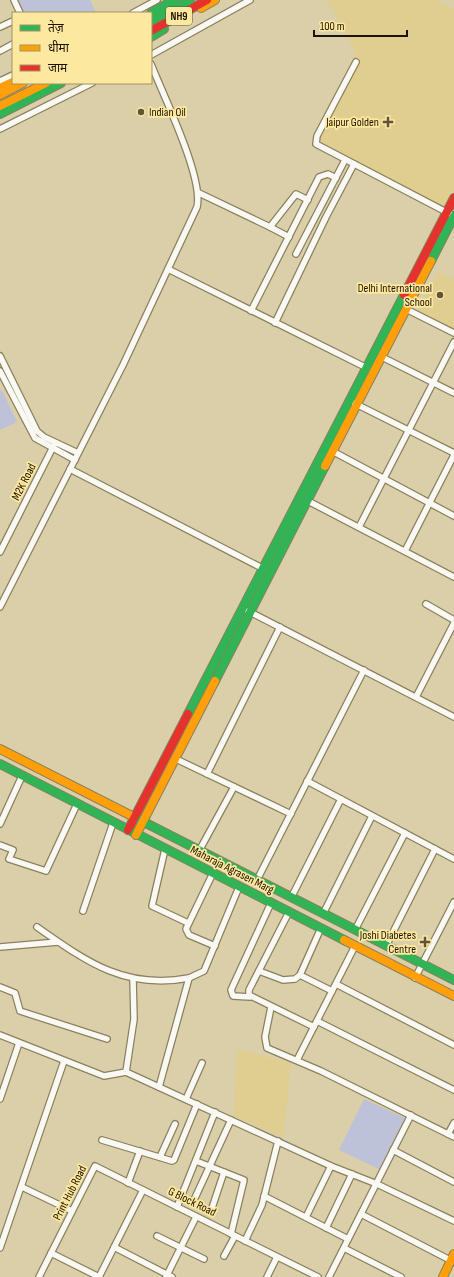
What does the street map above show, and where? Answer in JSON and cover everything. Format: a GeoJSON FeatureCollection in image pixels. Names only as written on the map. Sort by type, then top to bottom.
{"type":"FeatureCollection","features":[{"type":"Feature","properties":{"kind":"main road"},"geometry":{"type":"LineString","coordinates":[[152,12],[174,0]]}},
{"type":"Feature","properties":{"kind":"main road","name":"NH9"},"geometry":{"type":"LineString","coordinates":[[152,20],[190,0]]}},
{"type":"Feature","properties":{"kind":"main road","name":"NH9"},"geometry":{"type":"LineString","coordinates":[[152,30],[207,0]]}},
{"type":"Feature","properties":{"kind":"main road"},"geometry":{"type":"LineString","coordinates":[[152,36],[215,0]]}},
{"type":"Feature","properties":{"kind":"main road"},"geometry":{"type":"LineString","coordinates":[[0,88],[12,82]]}},
{"type":"Feature","properties":{"kind":"main road"},"geometry":{"type":"LineString","coordinates":[[0,95],[21,84]]}},
{"type":"Feature","properties":{"kind":"main road"},"geometry":{"type":"LineString","coordinates":[[0,106],[44,84]]}},
{"type":"Feature","properties":{"kind":"main road"},"geometry":{"type":"LineString","coordinates":[[0,114],[59,84]]}},
{"type":"Feature","properties":{"kind":"main road"},"geometry":{"type":"LineString","coordinates":[[128,830],[334,452],[367,368],[454,198]]}},
{"type":"Feature","properties":{"kind":"main road"},"geometry":{"type":"LineString","coordinates":[[136,835],[176,759],[247,610],[264,569],[354,403],[382,358],[454,216]]}},
{"type":"Feature","properties":{"kind":"main road","name":"Maharaja Agrasen Marg"},"geometry":{"type":"LineString","coordinates":[[0,749],[454,980]]}},
{"type":"Feature","properties":{"kind":"main road","name":"Maharaja Agrasen Marg"},"geometry":{"type":"LineString","coordinates":[[0,764],[136,835],[321,928],[415,978],[454,996]]}},
{"type":"Feature","properties":{"kind":"main road"},"geometry":{"type":"LineString","coordinates":[[443,1277],[452,1256]]}},
{"type":"Feature","properties":{"kind":"street"},"geometry":{"type":"LineString","coordinates":[[14,0],[20,12]]}},
{"type":"Feature","properties":{"kind":"street"},"geometry":{"type":"LineString","coordinates":[[135,12],[156,0]]}},
{"type":"Feature","properties":{"kind":"street"},"geometry":{"type":"LineString","coordinates":[[152,54],[250,0]]}},
{"type":"Feature","properties":{"kind":"street"},"geometry":{"type":"LineString","coordinates":[[0,26],[12,21]]}},
{"type":"Feature","properties":{"kind":"street"},"geometry":{"type":"LineString","coordinates":[[0,51],[12,45]]}},
{"type":"Feature","properties":{"kind":"street"},"geometry":{"type":"LineString","coordinates":[[356,62],[315,142],[317,145],[345,160],[454,216]]}},
{"type":"Feature","properties":{"kind":"street"},"geometry":{"type":"LineString","coordinates":[[0,607],[123,366],[197,207],[199,193],[192,166],[152,66]]}},
{"type":"Feature","properties":{"kind":"street"},"geometry":{"type":"LineString","coordinates":[[0,81],[12,75]]}},
{"type":"Feature","properties":{"kind":"street"},"geometry":{"type":"LineString","coordinates":[[0,129],[90,84]]}},
{"type":"Feature","properties":{"kind":"street"},"geometry":{"type":"LineString","coordinates":[[296,254],[345,160]]}},
{"type":"Feature","properties":{"kind":"street"},"geometry":{"type":"LineString","coordinates":[[275,323],[326,217],[354,164]]}},
{"type":"Feature","properties":{"kind":"street"},"geometry":{"type":"LineString","coordinates":[[251,311],[319,177],[328,174],[336,178]]}},
{"type":"Feature","properties":{"kind":"street"},"geometry":{"type":"LineString","coordinates":[[199,193],[289,237]]}},
{"type":"Feature","properties":{"kind":"street"},"geometry":{"type":"LineString","coordinates":[[270,227],[296,194],[308,200]]}},
{"type":"Feature","properties":{"kind":"street"},"geometry":{"type":"LineString","coordinates":[[168,269],[367,368]]}},
{"type":"Feature","properties":{"kind":"street"},"geometry":{"type":"LineString","coordinates":[[406,309],[454,333]]}},
{"type":"Feature","properties":{"kind":"street"},"geometry":{"type":"LineString","coordinates":[[359,527],[454,342]]}},
{"type":"Feature","properties":{"kind":"street"},"geometry":{"type":"LineString","coordinates":[[0,356],[38,431],[54,446],[75,460]]}},
{"type":"Feature","properties":{"kind":"street"},"geometry":{"type":"LineString","coordinates":[[382,358],[454,393]]}},
{"type":"Feature","properties":{"kind":"street"},"geometry":{"type":"LineString","coordinates":[[0,371],[32,434],[40,442],[78,453]]}},
{"type":"Feature","properties":{"kind":"street"},"geometry":{"type":"LineString","coordinates":[[354,403],[454,454],[406,551]]}},
{"type":"Feature","properties":{"kind":"street","name":"M2K Road"},"geometry":{"type":"LineString","coordinates":[[0,552],[54,446]]}},
{"type":"Feature","properties":{"kind":"street"},"geometry":{"type":"LineString","coordinates":[[334,452],[454,515]]}},
{"type":"Feature","properties":{"kind":"street"},"geometry":{"type":"LineString","coordinates":[[70,469],[264,569]]}},
{"type":"Feature","properties":{"kind":"street"},"geometry":{"type":"LineString","coordinates":[[308,501],[454,576]]}},
{"type":"Feature","properties":{"kind":"street"},"geometry":{"type":"LineString","coordinates":[[416,697],[454,621],[426,604]]}},
{"type":"Feature","properties":{"kind":"street"},"geometry":{"type":"LineString","coordinates":[[247,610],[454,717]]}},
{"type":"Feature","properties":{"kind":"street"},"geometry":{"type":"LineString","coordinates":[[207,774],[280,628]]}},
{"type":"Feature","properties":{"kind":"street"},"geometry":{"type":"LineString","coordinates":[[257,880],[364,670]]}},
{"type":"Feature","properties":{"kind":"street"},"geometry":{"type":"LineString","coordinates":[[176,759],[291,814]]}},
{"type":"Feature","properties":{"kind":"street"},"geometry":{"type":"LineString","coordinates":[[0,824],[22,776]]}},
{"type":"Feature","properties":{"kind":"street"},"geometry":{"type":"LineString","coordinates":[[307,781],[454,859]]}},
{"type":"Feature","properties":{"kind":"street"},"geometry":{"type":"LineString","coordinates":[[199,851],[234,787]]}},
{"type":"Feature","properties":{"kind":"street"},"geometry":{"type":"LineString","coordinates":[[291,898],[341,799]]}},
{"type":"Feature","properties":{"kind":"street"},"geometry":{"type":"LineString","coordinates":[[0,845],[13,850],[9,859],[46,870],[77,804]]}},
{"type":"Feature","properties":{"kind":"street"},"geometry":{"type":"LineString","coordinates":[[323,914],[372,816]]}},
{"type":"Feature","properties":{"kind":"street"},"geometry":{"type":"LineString","coordinates":[[83,911],[113,823]]}},
{"type":"Feature","properties":{"kind":"street"},"geometry":{"type":"LineString","coordinates":[[355,930],[405,833]]}},
{"type":"Feature","properties":{"kind":"street"},"geometry":{"type":"LineString","coordinates":[[166,849],[152,906],[188,923]]}},
{"type":"Feature","properties":{"kind":"street"},"geometry":{"type":"LineString","coordinates":[[386,946],[436,849]]}},
{"type":"Feature","properties":{"kind":"street"},"geometry":{"type":"LineString","coordinates":[[213,873],[186,929],[189,935],[215,946]]}},
{"type":"Feature","properties":{"kind":"street"},"geometry":{"type":"LineString","coordinates":[[37,928],[96,966],[134,979],[154,982],[189,978],[204,971],[239,887]]}},
{"type":"Feature","properties":{"kind":"street"},"geometry":{"type":"LineString","coordinates":[[415,978],[454,902]]}},
{"type":"Feature","properties":{"kind":"street"},"geometry":{"type":"LineString","coordinates":[[271,903],[231,990],[233,996],[250,997],[314,1027]]}},
{"type":"Feature","properties":{"kind":"street"},"geometry":{"type":"LineString","coordinates":[[250,997],[250,990],[289,912]]}},
{"type":"Feature","properties":{"kind":"street"},"geometry":{"type":"LineString","coordinates":[[259,972],[291,980],[300,975],[321,928]]}},
{"type":"Feature","properties":{"kind":"street"},"geometry":{"type":"LineString","coordinates":[[0,947],[59,942]]}},
{"type":"Feature","properties":{"kind":"street"},"geometry":{"type":"LineString","coordinates":[[297,1060],[355,946]]}},
{"type":"Feature","properties":{"kind":"street"},"geometry":{"type":"LineString","coordinates":[[300,975],[332,991]]}},
{"type":"Feature","properties":{"kind":"street"},"geometry":{"type":"LineString","coordinates":[[159,1087],[189,978]]}},
{"type":"Feature","properties":{"kind":"street"},"geometry":{"type":"LineString","coordinates":[[126,1072],[134,1019],[134,979]]}},
{"type":"Feature","properties":{"kind":"street"},"geometry":{"type":"LineString","coordinates":[[336,984],[454,1045]]}},
{"type":"Feature","properties":{"kind":"street"},"geometry":{"type":"LineString","coordinates":[[0,987],[15,993],[20,1011],[107,1039]]}},
{"type":"Feature","properties":{"kind":"street"},"geometry":{"type":"LineString","coordinates":[[270,1007],[265,1044],[267,1048],[297,1060],[451,1135],[454,1123]]}},
{"type":"Feature","properties":{"kind":"street"},"geometry":{"type":"LineString","coordinates":[[317,1021],[454,1090]]}},
{"type":"Feature","properties":{"kind":"street"},"geometry":{"type":"LineString","coordinates":[[0,1035],[104,1076],[126,1072],[331,1166],[377,1184],[454,1221]]}},
{"type":"Feature","properties":{"kind":"street"},"geometry":{"type":"LineString","coordinates":[[0,1099],[19,1042]]}},
{"type":"Feature","properties":{"kind":"street"},"geometry":{"type":"LineString","coordinates":[[1,1244],[22,1187],[64,1061]]}},
{"type":"Feature","properties":{"kind":"street"},"geometry":{"type":"LineString","coordinates":[[186,1099],[202,1062]]}},
{"type":"Feature","properties":{"kind":"street"},"geometry":{"type":"LineString","coordinates":[[102,1140],[160,1156],[172,1161],[174,1160],[197,1104]]}},
{"type":"Feature","properties":{"kind":"street"},"geometry":{"type":"LineString","coordinates":[[177,1207],[215,1112]]}},
{"type":"Feature","properties":{"kind":"street"},"geometry":{"type":"LineString","coordinates":[[329,1277],[411,1115]]}},
{"type":"Feature","properties":{"kind":"street"},"geometry":{"type":"LineString","coordinates":[[194,1200],[231,1120]]}},
{"type":"Feature","properties":{"kind":"street"},"geometry":{"type":"LineString","coordinates":[[160,1156],[175,1124]]}},
{"type":"Feature","properties":{"kind":"street"},"geometry":{"type":"LineString","coordinates":[[245,1241],[262,1206],[278,1141]]}},
{"type":"Feature","properties":{"kind":"street"},"geometry":{"type":"LineString","coordinates":[[393,1150],[454,1182]]}},
{"type":"Feature","properties":{"kind":"street"},"geometry":{"type":"LineString","coordinates":[[128,1183],[140,1151]]}},
{"type":"Feature","properties":{"kind":"street"},"geometry":{"type":"LineString","coordinates":[[196,1160],[244,1180],[233,1235],[224,1256]]}},
{"type":"Feature","properties":{"kind":"street","name":"Print Hub Road"},"geometry":{"type":"LineString","coordinates":[[40,1277],[95,1166],[143,1190]]}},
{"type":"Feature","properties":{"kind":"street"},"geometry":{"type":"LineString","coordinates":[[306,1217],[331,1166]]}},
{"type":"Feature","properties":{"kind":"street"},"geometry":{"type":"LineString","coordinates":[[212,1208],[224,1172]]}},
{"type":"Feature","properties":{"kind":"street"},"geometry":{"type":"LineString","coordinates":[[326,1228],[352,1174]]}},
{"type":"Feature","properties":{"kind":"street"},"geometry":{"type":"LineString","coordinates":[[22,1187],[72,1211]]}},
{"type":"Feature","properties":{"kind":"street"},"geometry":{"type":"LineString","coordinates":[[51,1254],[99,1277],[143,1190]]}},
{"type":"Feature","properties":{"kind":"street","name":"G Block Road"},"geometry":{"type":"LineString","coordinates":[[143,1190],[318,1277]]}},
{"type":"Feature","properties":{"kind":"street"},"geometry":{"type":"LineString","coordinates":[[264,1196],[348,1239]]}},
{"type":"Feature","properties":{"kind":"street"},"geometry":{"type":"LineString","coordinates":[[361,1214],[452,1256]]}},
{"type":"Feature","properties":{"kind":"street"},"geometry":{"type":"LineString","coordinates":[[114,1247],[168,1276],[196,1217]]}},
{"type":"Feature","properties":{"kind":"street"},"geometry":{"type":"LineString","coordinates":[[157,1236],[204,1259]]}},
{"type":"Feature","properties":{"kind":"street"},"geometry":{"type":"LineString","coordinates":[[344,1248],[401,1277]]}},
{"type":"Feature","properties":{"kind":"street"},"geometry":{"type":"LineString","coordinates":[[267,1277],[277,1257]]}},
{"type":"Feature","properties":{"kind":"shaded area"},"geometry":{"type":"Polygon","coordinates":[[[16,0],[90,0],[96,12],[22,12],[16,0]]]}},
{"type":"Feature","properties":{"kind":"shaded area","name":"Jaipur Golden"},"geometry":{"type":"Polygon","coordinates":[[[327,0],[436,0],[454,9],[454,192],[446,209],[311,144],[356,53],[327,0]]]}},
{"type":"Feature","properties":{"kind":"shaded area","name":"Delhi International School"},"geometry":{"type":"Polygon","coordinates":[[[439,272],[454,279],[454,329],[418,311],[439,272]]]}},
{"type":"Feature","properties":{"kind":"shaded area"},"geometry":{"type":"Polygon","coordinates":[[[2,390],[17,422],[0,430],[0,391],[2,390]]]}},
{"type":"Feature","properties":{"kind":"shaded area"},"geometry":{"type":"Polygon","coordinates":[[[237,1049],[291,1063],[283,1137],[234,1116],[237,1049]]]}},
{"type":"Feature","properties":{"kind":"shaded area"},"geometry":{"type":"Polygon","coordinates":[[[364,1099],[405,1118],[379,1169],[339,1150],[364,1099]]]}},
{"type":"Feature","properties":{"kind":"traffic: fast"},"geometry":{"type":"LineString","coordinates":[[152,12],[174,0]]}},
{"type":"Feature","properties":{"kind":"traffic: fast"},"geometry":{"type":"LineString","coordinates":[[152,20],[190,0]]}},
{"type":"Feature","properties":{"kind":"traffic: fast"},"geometry":{"type":"LineString","coordinates":[[152,36],[164,29]]}},
{"type":"Feature","properties":{"kind":"traffic: fast"},"geometry":{"type":"LineString","coordinates":[[0,114],[59,84]]}},
{"type":"Feature","properties":{"kind":"traffic: fast"},"geometry":{"type":"LineString","coordinates":[[431,261],[454,216]]}},
{"type":"Feature","properties":{"kind":"traffic: fast"},"geometry":{"type":"LineString","coordinates":[[188,714],[404,295]]}},
{"type":"Feature","properties":{"kind":"traffic: fast"},"geometry":{"type":"LineString","coordinates":[[215,681],[325,466]]}},
{"type":"Feature","properties":{"kind":"traffic: fast"},"geometry":{"type":"LineString","coordinates":[[0,764],[344,940]]}},
{"type":"Feature","properties":{"kind":"traffic: fast"},"geometry":{"type":"LineString","coordinates":[[132,816],[454,980]]}},
{"type":"Feature","properties":{"kind":"traffic: slow"},"geometry":{"type":"LineString","coordinates":[[201,8],[215,0]]}},
{"type":"Feature","properties":{"kind":"traffic: slow"},"geometry":{"type":"LineString","coordinates":[[0,88],[12,82]]}},
{"type":"Feature","properties":{"kind":"traffic: slow"},"geometry":{"type":"LineString","coordinates":[[0,95],[21,84]]}},
{"type":"Feature","properties":{"kind":"traffic: slow"},"geometry":{"type":"LineString","coordinates":[[0,106],[44,84]]}},
{"type":"Feature","properties":{"kind":"traffic: slow"},"geometry":{"type":"LineString","coordinates":[[325,466],[431,261]]}},
{"type":"Feature","properties":{"kind":"traffic: slow"},"geometry":{"type":"LineString","coordinates":[[136,835],[215,681]]}},
{"type":"Feature","properties":{"kind":"traffic: slow"},"geometry":{"type":"LineString","coordinates":[[0,749],[132,816]]}},
{"type":"Feature","properties":{"kind":"traffic: slow"},"geometry":{"type":"LineString","coordinates":[[344,940],[454,996]]}},
{"type":"Feature","properties":{"kind":"traffic: slow"},"geometry":{"type":"LineString","coordinates":[[443,1277],[454,1254]]}},
{"type":"Feature","properties":{"kind":"traffic: jam"},"geometry":{"type":"LineString","coordinates":[[152,30],[207,0]]}},
{"type":"Feature","properties":{"kind":"traffic: jam"},"geometry":{"type":"LineString","coordinates":[[404,295],[454,198]]}},
{"type":"Feature","properties":{"kind":"traffic: jam"},"geometry":{"type":"LineString","coordinates":[[128,830],[188,714]]}},
{"type":"Feature","properties":{"kind":"place","name":"Indian Oil"},"geometry":{"type":"Point","coordinates":[141,112]}},
{"type":"Feature","properties":{"kind":"place","name":"Jaipur Golden"},"geometry":{"type":"Point","coordinates":[388,122]}},
{"type":"Feature","properties":{"kind":"place","name":"Delhi International School"},"geometry":{"type":"Point","coordinates":[440,295]}},
{"type":"Feature","properties":{"kind":"place","name":"Joshi Diabetes Centre"},"geometry":{"type":"Point","coordinates":[425,942]}}]}
